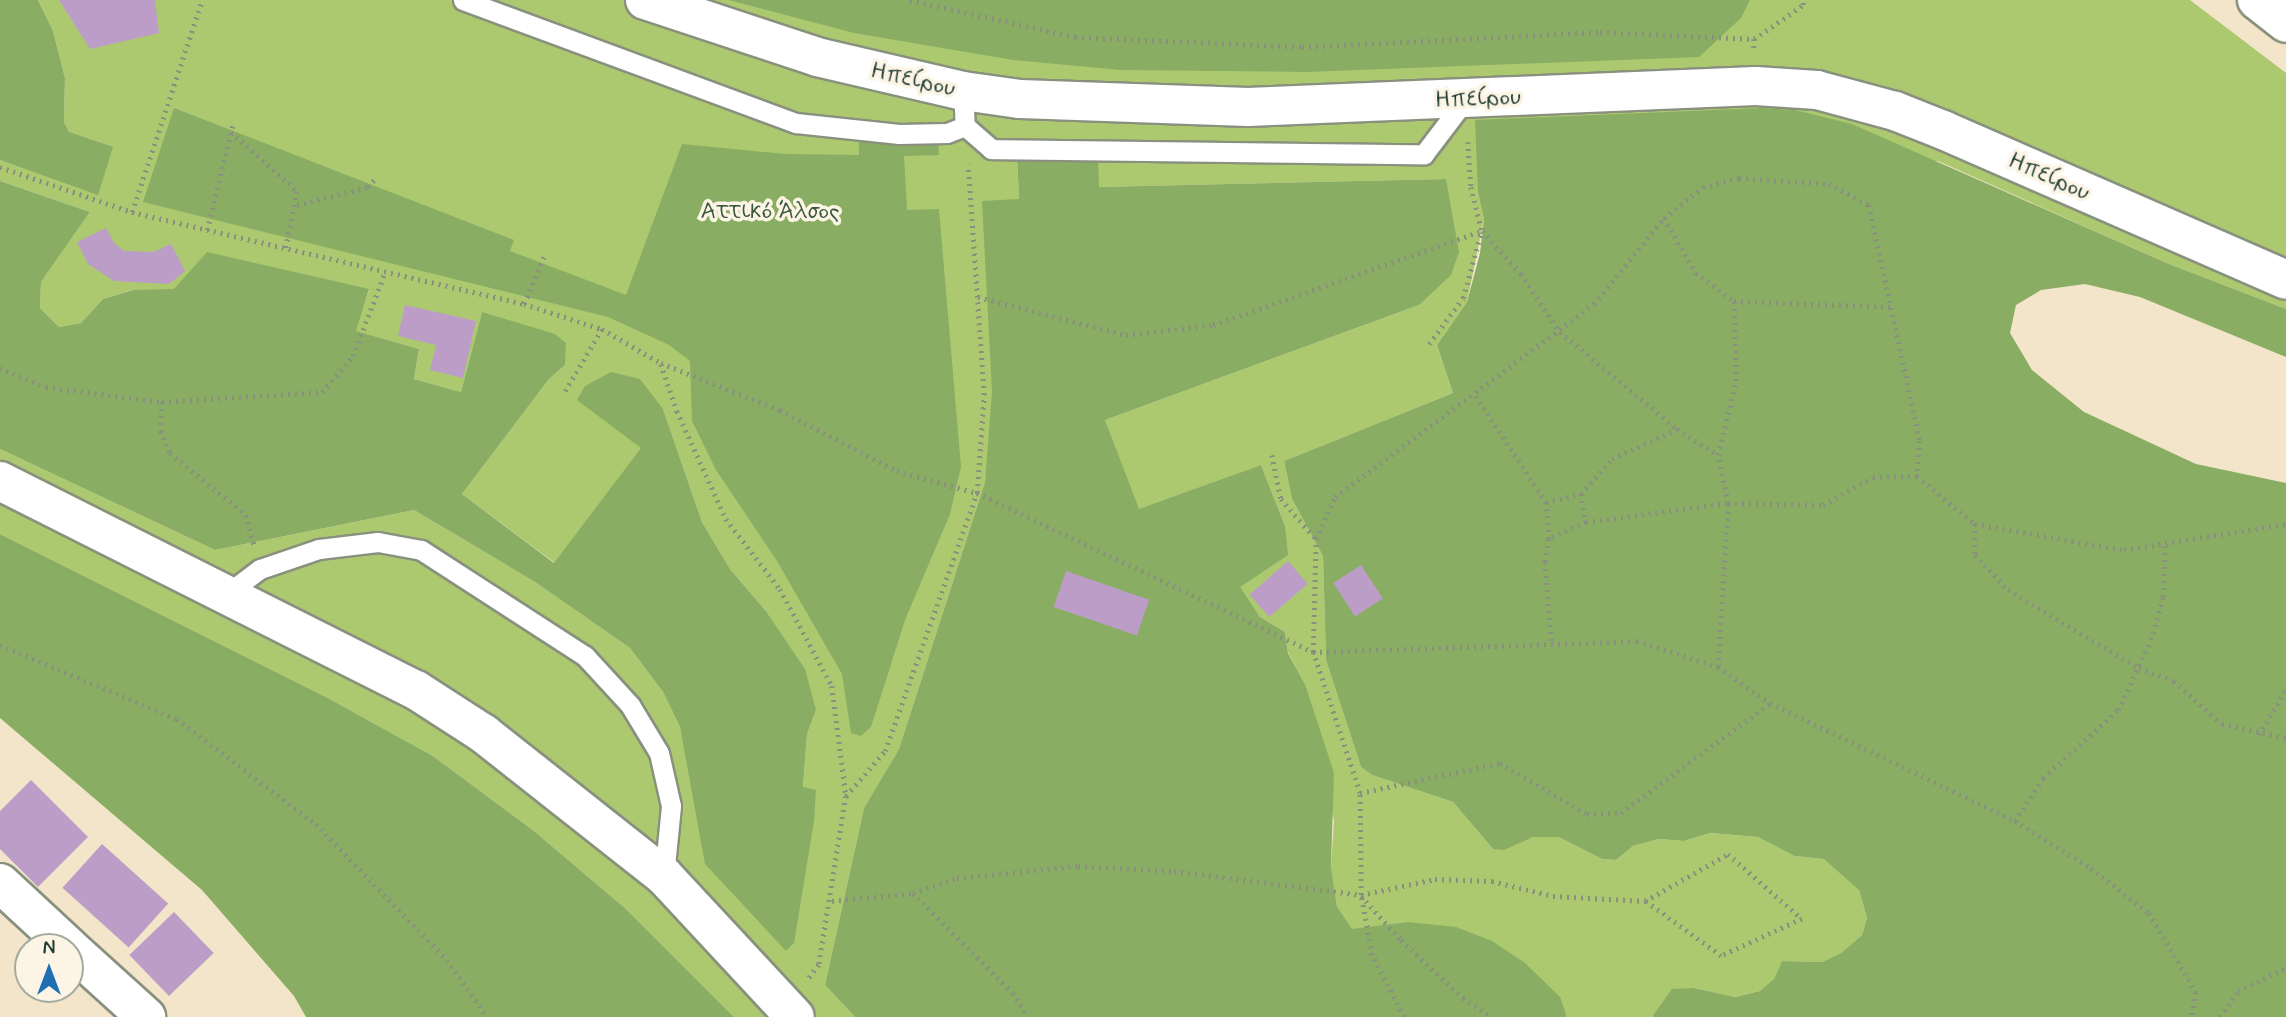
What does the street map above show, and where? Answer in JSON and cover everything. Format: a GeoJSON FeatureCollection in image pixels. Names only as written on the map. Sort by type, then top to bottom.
{"type":"FeatureCollection","features":[{"type":"Feature","properties":{"kind":"street","name":"Ηπείρου"},"geometry":{"type":"LineString","coordinates":[[646,0],[964,109],[1465,100],[1755,86],[1827,92],[1895,111],[2286,280]]}},
{"type":"Feature","properties":{"kind":"street"},"geometry":{"type":"LineString","coordinates":[[2257,0],[2286,23]]}},
{"type":"Feature","properties":{"kind":"street"},"geometry":{"type":"LineString","coordinates":[[0,481],[228,593],[416,690],[484,734],[664,876],[790,1012]]}},
{"type":"Feature","properties":{"kind":"street"},"geometry":{"type":"LineString","coordinates":[[0,883],[55,933]]}},
{"type":"Feature","properties":{"kind":"street"},"geometry":{"type":"LineString","coordinates":[[84,960],[146,1017]]}},
{"type":"Feature","properties":{"kind":"lane"},"geometry":{"type":"LineString","coordinates":[[463,0],[796,122],[900,134],[947,133],[964,109],[991,149],[1424,154],[1465,100]]}},
{"type":"Feature","properties":{"kind":"lane"},"geometry":{"type":"LineString","coordinates":[[228,593],[260,569],[319,549],[378,542],[421,550],[585,656],[630,705],[660,753],[671,806],[664,876]]}},
{"type":"Feature","properties":{"kind":"path"},"geometry":{"type":"LineString","coordinates":[[132,212],[202,0]]}},
{"type":"Feature","properties":{"kind":"path"},"geometry":{"type":"LineString","coordinates":[[910,0],[1088,38],[1302,47],[1600,32],[1754,39],[1804,5],[1803,0]]}},
{"type":"Feature","properties":{"kind":"path"},"geometry":{"type":"LineString","coordinates":[[1754,39],[1755,86]]}},
{"type":"Feature","properties":{"kind":"path"},"geometry":{"type":"LineString","coordinates":[[1465,100],[1471,187],[1482,231],[1521,274],[1560,332],[1678,429],[1718,455]]}},
{"type":"Feature","properties":{"kind":"path"},"geometry":{"type":"LineString","coordinates":[[846,796],[885,751],[976,493],[984,395],[964,109]]}},
{"type":"Feature","properties":{"kind":"path"},"geometry":{"type":"LineString","coordinates":[[207,230],[233,124]]}},
{"type":"Feature","properties":{"kind":"path"},"geometry":{"type":"LineString","coordinates":[[231,132],[297,191],[297,205],[286,248]]}},
{"type":"Feature","properties":{"kind":"path"},"geometry":{"type":"LineString","coordinates":[[0,167],[132,212],[524,304],[602,329],[661,363],[780,411],[897,471],[976,493],[1313,652],[1637,641],[1718,667],[1770,703],[2015,821],[2091,868],[2149,913],[2196,992],[2193,1017]]}},
{"type":"Feature","properties":{"kind":"path"},"geometry":{"type":"LineString","coordinates":[[1404,1017],[1372,955],[1361,895],[1360,793],[1313,652],[1316,538],[1335,497],[1476,396],[1594,304],[1664,218],[1703,187],[1739,177],[1829,184],[1868,205],[1920,441],[1917,476]]}},
{"type":"Feature","properties":{"kind":"path"},"geometry":{"type":"LineString","coordinates":[[297,205],[368,187],[375,179]]}},
{"type":"Feature","properties":{"kind":"path"},"geometry":{"type":"LineString","coordinates":[[1664,218],[1696,273],[1734,300],[1891,307]]}},
{"type":"Feature","properties":{"kind":"path"},"geometry":{"type":"LineString","coordinates":[[978,297],[1126,335],[1213,325],[1482,231]]}},
{"type":"Feature","properties":{"kind":"path"},"geometry":{"type":"LineString","coordinates":[[1429,344],[1463,298],[1482,231]]}},
{"type":"Feature","properties":{"kind":"path"},"geometry":{"type":"LineString","coordinates":[[524,304],[544,256]]}},
{"type":"Feature","properties":{"kind":"path"},"geometry":{"type":"LineString","coordinates":[[0,368],[46,387],[162,402],[322,392],[353,356],[385,272]]}},
{"type":"Feature","properties":{"kind":"path"},"geometry":{"type":"LineString","coordinates":[[1718,667],[1728,503],[1718,455],[1736,381],[1734,300]]}},
{"type":"Feature","properties":{"kind":"path"},"geometry":{"type":"LineString","coordinates":[[565,391],[602,329]]}},
{"type":"Feature","properties":{"kind":"path"},"geometry":{"type":"LineString","coordinates":[[661,363],[677,411],[726,519],[780,589],[832,686],[846,796],[832,901],[819,965],[790,1012]]}},
{"type":"Feature","properties":{"kind":"path"},"geometry":{"type":"LineString","coordinates":[[1476,396],[1546,502],[1549,539],[1545,562],[1552,645]]}},
{"type":"Feature","properties":{"kind":"path"},"geometry":{"type":"LineString","coordinates":[[162,402],[161,431],[170,453],[246,515],[260,569]]}},
{"type":"Feature","properties":{"kind":"path"},"geometry":{"type":"LineString","coordinates":[[1546,502],[1581,494],[1612,459],[1678,429]]}},
{"type":"Feature","properties":{"kind":"path"},"geometry":{"type":"LineString","coordinates":[[1272,455],[1281,499],[1316,538]]}},
{"type":"Feature","properties":{"kind":"path"},"geometry":{"type":"LineString","coordinates":[[1549,539],[1586,522],[1728,503],[1823,505],[1873,477],[1917,476],[1975,524],[2124,550],[2286,524]]}},
{"type":"Feature","properties":{"kind":"path"},"geometry":{"type":"LineString","coordinates":[[1581,494],[1586,522]]}},
{"type":"Feature","properties":{"kind":"path"},"geometry":{"type":"LineString","coordinates":[[1975,524],[1975,555],[2008,590],[2139,668],[2174,681],[2222,724],[2259,735],[2286,738]]}},
{"type":"Feature","properties":{"kind":"path"},"geometry":{"type":"LineString","coordinates":[[2015,821],[2043,778],[2118,710],[2139,668],[2163,597],[2165,545]]}},
{"type":"Feature","properties":{"kind":"path"},"geometry":{"type":"LineString","coordinates":[[0,645],[177,719],[316,824],[447,960],[486,1017]]}},
{"type":"Feature","properties":{"kind":"path"},"geometry":{"type":"LineString","coordinates":[[2259,735],[2286,689]]}},
{"type":"Feature","properties":{"kind":"path"},"geometry":{"type":"LineString","coordinates":[[1360,793],[1500,763],[1587,814],[1621,813],[1770,703]]}},
{"type":"Feature","properties":{"kind":"path"},"geometry":{"type":"LineString","coordinates":[[832,901],[913,893],[957,878],[1078,866],[1174,871],[1361,895],[1435,879],[1492,881],[1553,896],[1645,901],[1728,854],[1802,919],[1721,956],[1645,901]]}},
{"type":"Feature","properties":{"kind":"path"},"geometry":{"type":"LineString","coordinates":[[913,893],[1013,993],[1028,1017]]}},
{"type":"Feature","properties":{"kind":"path"},"geometry":{"type":"LineString","coordinates":[[1361,895],[1401,940],[1463,998],[1491,1017]]}},
{"type":"Feature","properties":{"kind":"path"},"geometry":{"type":"LineString","coordinates":[[2220,1017],[2238,991],[2286,968]]}},
{"type":"Feature","properties":{"kind":"green space"},"geometry":{"type":"Polygon","coordinates":[[[0,0],[38,0],[53,31],[65,78],[64,122],[69,132],[113,147],[98,195],[0,160],[0,0]]]}},
{"type":"Feature","properties":{"kind":"green space","name":"Αττικό Άλσος"},"geometry":{"type":"Polygon","coordinates":[[[38,0],[2190,0],[2286,73],[2286,309],[2169,264],[1938,161],[1478,193],[1484,219],[1467,302],[1437,345],[1453,393],[1284,461],[1292,499],[1323,556],[1326,660],[1361,767],[1372,775],[1453,802],[1493,849],[1533,837],[1560,837],[1602,859],[1616,860],[1633,846],[1659,839],[1684,841],[1710,833],[1758,837],[1794,856],[1824,859],[1839,869],[1859,890],[1867,918],[1862,935],[1841,953],[1822,962],[1782,961],[1774,980],[1760,991],[1734,997],[1694,988],[1651,1017],[1567,1017],[1559,997],[1407,922],[1352,930],[1337,908],[1331,866],[1334,821],[1305,684],[1288,652],[1285,632],[1260,617],[1239,587],[1285,526],[1261,465],[1138,510],[1105,420],[1419,305],[1455,230],[1445,179],[1098,187],[1017,158],[1019,199],[985,482],[899,749],[864,808],[825,985],[855,1017],[734,1017],[626,909],[534,831],[433,756],[326,697],[0,534],[0,449],[215,550],[414,510],[535,582],[630,648],[663,692],[680,727],[693,791],[803,788],[807,734],[816,710],[765,610],[730,569],[702,522],[663,409],[578,400],[642,448],[555,563],[462,494],[549,379],[565,365],[482,312],[461,392],[414,379],[419,349],[355,331],[369,290],[132,290],[103,299],[81,323],[59,327],[40,308],[41,282],[90,212],[0,181],[0,160],[98,194],[64,122],[65,78],[53,31],[38,0]]]}},
{"type":"Feature","properties":{"kind":"green space"},"geometry":{"type":"Polygon","coordinates":[[[729,0],[1750,0],[1741,18],[1699,57],[1307,72],[1121,70],[1013,60],[854,33],[729,0]]]}},
{"type":"Feature","properties":{"kind":"green space"},"geometry":{"type":"Polygon","coordinates":[[[174,108],[514,240],[510,251],[626,295],[682,144],[786,154],[859,155],[859,142],[938,139],[939,155],[904,156],[907,210],[939,209],[961,467],[950,514],[905,620],[871,727],[861,736],[851,733],[842,674],[777,561],[716,470],[692,421],[690,361],[669,345],[608,317],[143,202],[174,108]]]}},
{"type":"Feature","properties":{"kind":"green space"},"geometry":{"type":"Polygon","coordinates":[[[1762,108],[1795,110],[1852,124],[2169,264],[2286,309],[2286,357],[2140,297],[2085,284],[2041,290],[2016,305],[2010,333],[2032,370],[2084,412],[2196,464],[2286,483],[2286,1017],[1652,1017],[1672,989],[1694,988],[1735,997],[1760,991],[1774,979],[1782,961],[1822,962],[1841,953],[1862,935],[1867,918],[1859,890],[1824,859],[1794,856],[1758,837],[1710,833],[1684,841],[1659,839],[1633,846],[1616,860],[1602,859],[1559,837],[1533,837],[1504,850],[1493,849],[1453,802],[1372,775],[1361,767],[1326,660],[1323,556],[1292,499],[1284,461],[1453,393],[1437,345],[1467,302],[1480,253],[1484,219],[1478,193],[1475,120],[1762,108]]]}},
{"type":"Feature","properties":{"kind":"green space"},"geometry":{"type":"Polygon","coordinates":[[[1098,157],[1099,187],[1446,179],[1459,252],[1451,275],[1419,305],[1105,420],[1139,509],[1261,465],[1285,526],[1288,555],[1240,587],[1260,617],[1285,632],[1288,653],[1305,684],[1334,773],[1331,866],[1337,907],[1352,929],[1407,922],[1456,927],[1492,941],[1525,963],[1560,997],[1567,1017],[855,1017],[825,985],[864,808],[899,749],[985,482],[992,392],[982,201],[1019,199],[1017,158],[1098,157]]]}},
{"type":"Feature","properties":{"kind":"green space"},"geometry":{"type":"Polygon","coordinates":[[[0,181],[90,212],[41,282],[40,308],[59,327],[81,323],[103,299],[133,290],[174,289],[207,252],[369,289],[356,331],[419,349],[414,379],[461,392],[482,312],[555,334],[566,343],[565,365],[549,379],[462,494],[554,563],[641,448],[577,400],[585,386],[611,372],[640,379],[663,409],[702,522],[730,569],[765,610],[805,669],[816,710],[807,734],[803,787],[816,790],[814,821],[794,943],[786,951],[705,864],[680,727],[663,692],[630,648],[535,582],[414,510],[215,550],[0,449],[0,181]]]}},
{"type":"Feature","properties":{"kind":"green space"},"geometry":{"type":"Polygon","coordinates":[[[0,534],[326,697],[433,756],[534,831],[626,909],[734,1017],[306,1017],[294,996],[202,890],[0,718],[0,534]]]}},
{"type":"Feature","properties":{"kind":"building"},"geometry":{"type":"Polygon","coordinates":[[[59,0],[155,0],[159,33],[90,49],[59,0]]]}},
{"type":"Feature","properties":{"kind":"building"},"geometry":{"type":"Polygon","coordinates":[[[106,228],[114,243],[124,251],[153,252],[171,244],[185,271],[169,284],[114,281],[88,264],[77,242],[106,228]]]}},
{"type":"Feature","properties":{"kind":"building"},"geometry":{"type":"Polygon","coordinates":[[[405,305],[476,321],[463,378],[430,370],[436,345],[398,336],[405,305]]]}},
{"type":"Feature","properties":{"kind":"building"},"geometry":{"type":"Polygon","coordinates":[[[1288,561],[1308,584],[1269,617],[1250,594],[1288,561]]]}},
{"type":"Feature","properties":{"kind":"building"},"geometry":{"type":"Polygon","coordinates":[[[1361,565],[1383,599],[1355,617],[1333,583],[1361,565]]]}},
{"type":"Feature","properties":{"kind":"building"},"geometry":{"type":"Polygon","coordinates":[[[1066,571],[1149,600],[1137,636],[1054,607],[1066,571]]]}},
{"type":"Feature","properties":{"kind":"building"},"geometry":{"type":"Polygon","coordinates":[[[31,780],[88,837],[38,887],[0,849],[0,811],[31,780]]]}},
{"type":"Feature","properties":{"kind":"building"},"geometry":{"type":"Polygon","coordinates":[[[102,844],[168,904],[129,947],[63,888],[102,844]]]}},
{"type":"Feature","properties":{"kind":"building"},"geometry":{"type":"Polygon","coordinates":[[[174,912],[214,953],[169,996],[129,955],[174,912]]]}}]}
